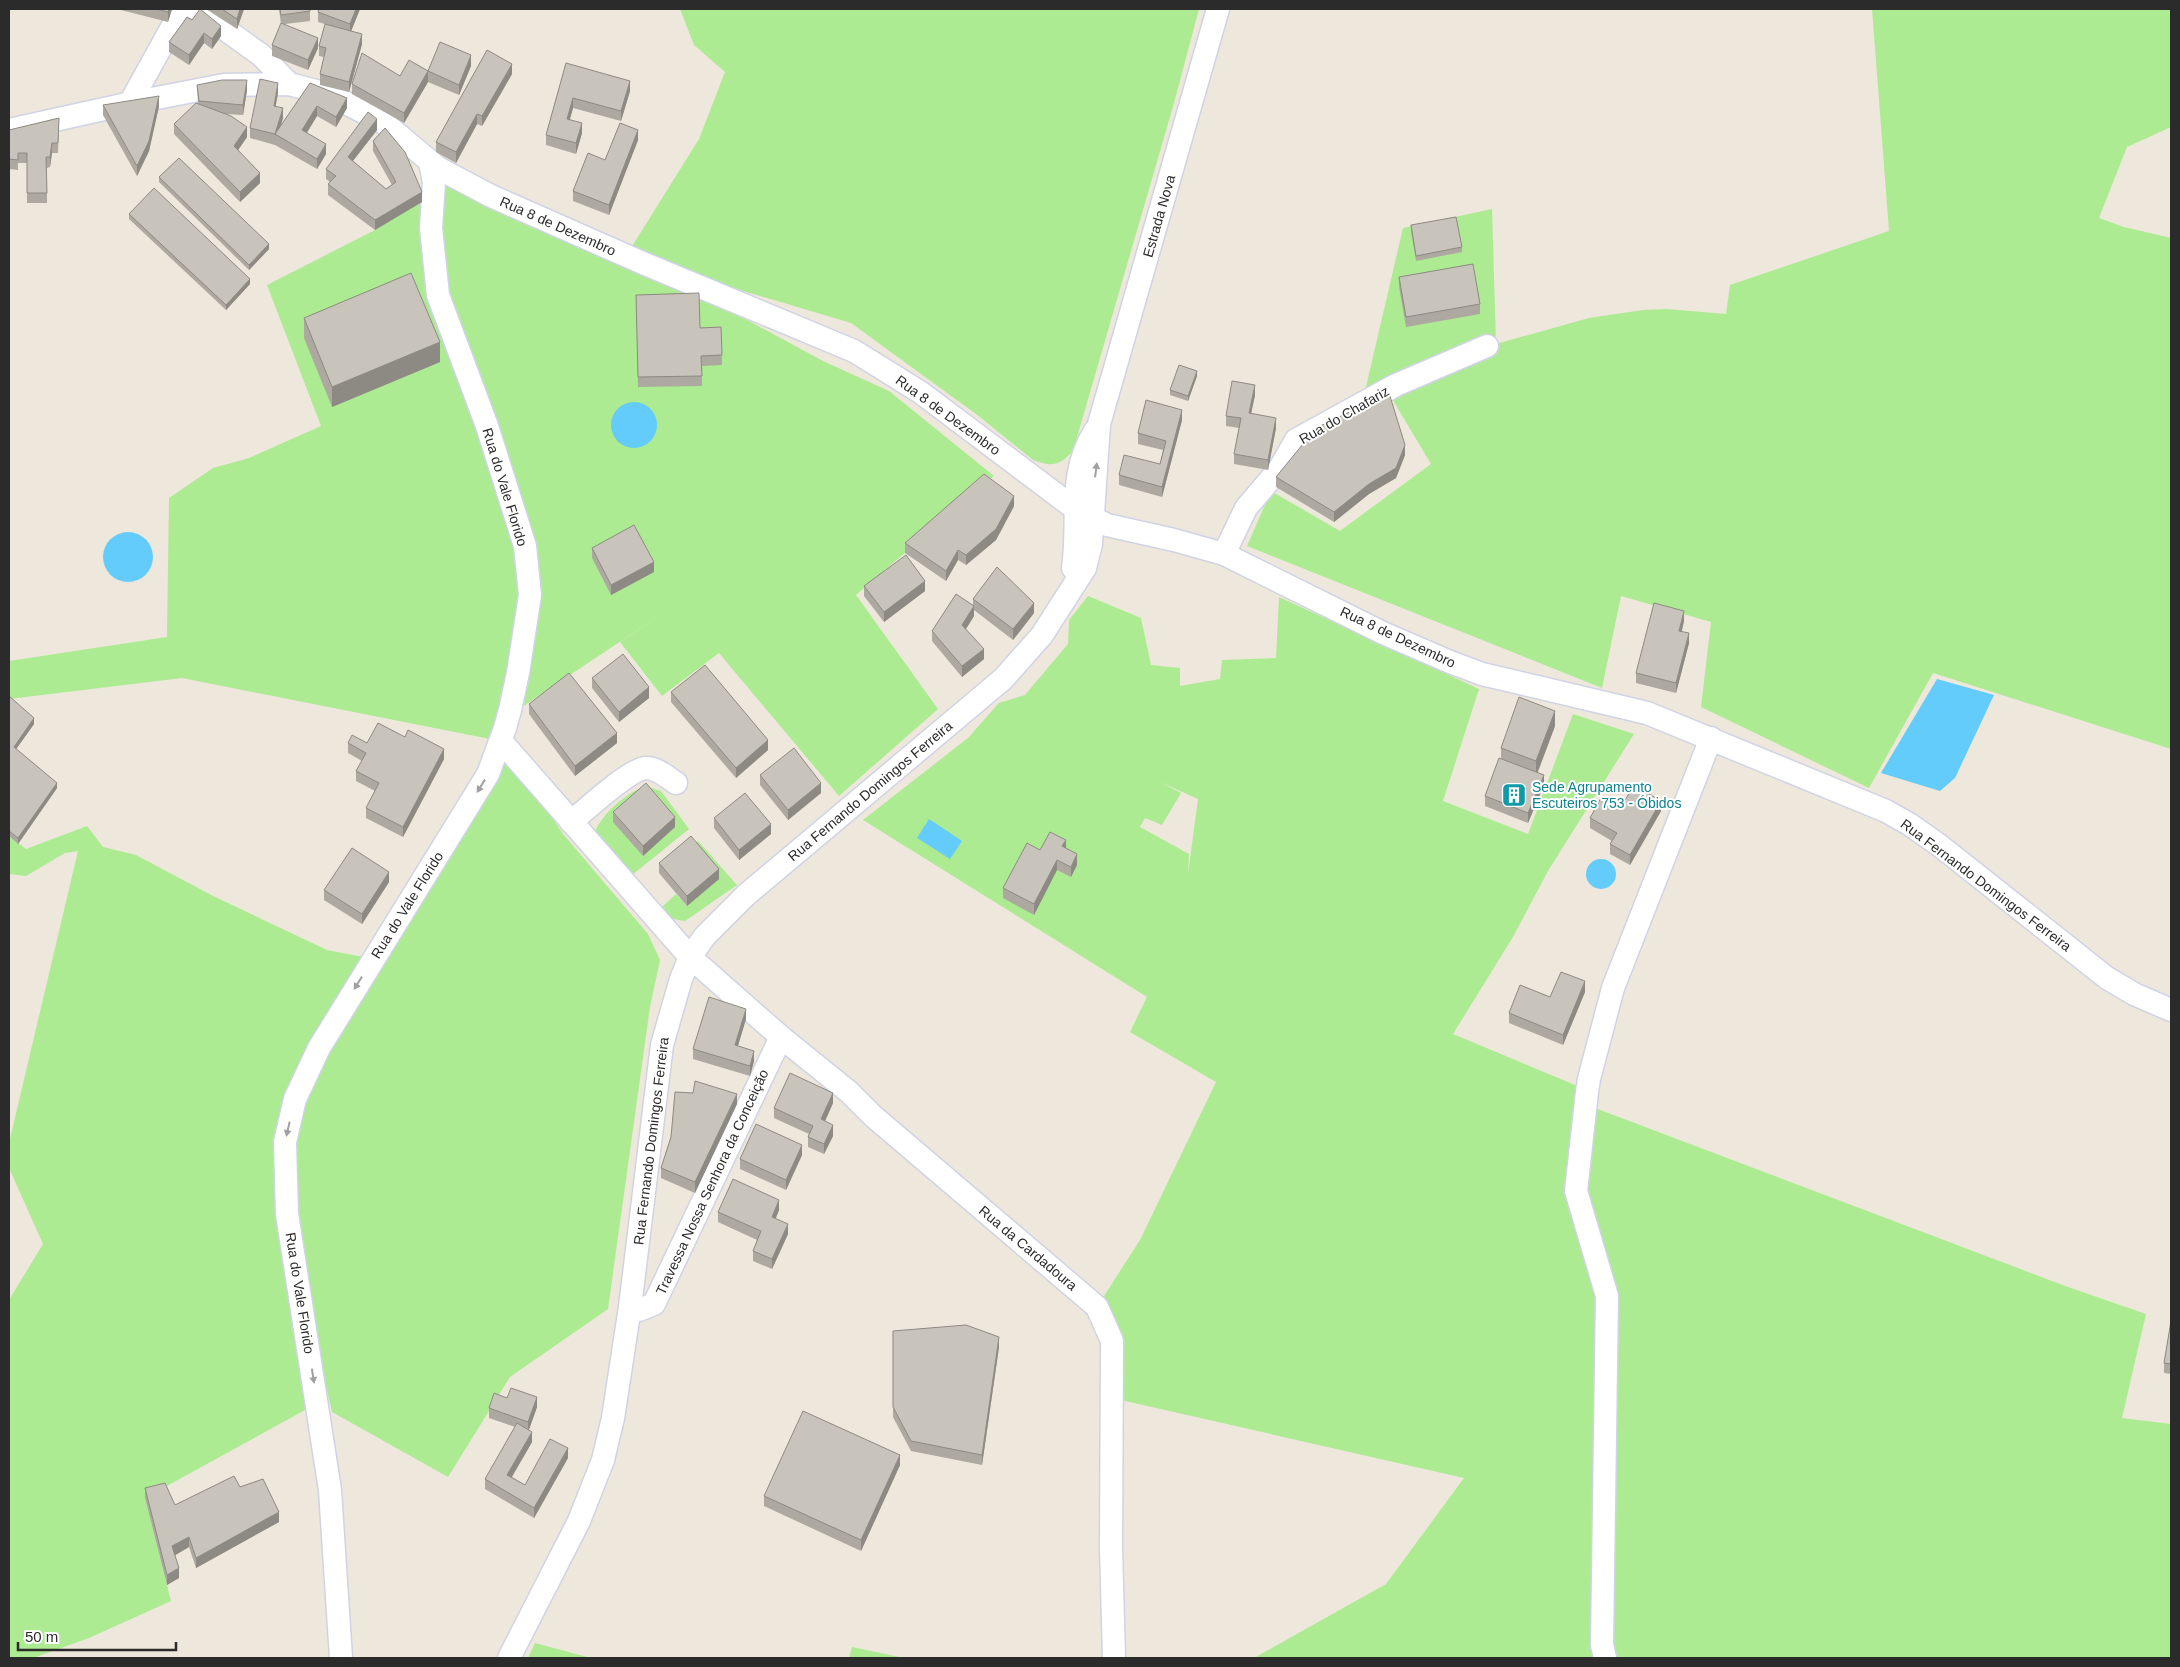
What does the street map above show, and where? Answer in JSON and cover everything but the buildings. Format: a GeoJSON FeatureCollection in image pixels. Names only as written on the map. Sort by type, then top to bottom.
{"type":"FeatureCollection","features":[{"type":"Feature","properties":{"kind":"street"},"geometry":{"type":"LineString","coordinates":[[130,103],[182,9]]}},
{"type":"Feature","properties":{"kind":"street"},"geometry":{"type":"LineString","coordinates":[[196,9],[261,55],[289,84]]}},
{"type":"Feature","properties":{"kind":"street","name":"Estrada Nova"},"geometry":{"type":"LineString","coordinates":[[1083,513],[1076,484],[1081,457],[1088,441],[1099,424],[1218,9]]}},
{"type":"Feature","properties":{"kind":"street","name":"Rua 8 de Dezembro"},"geometry":{"type":"LineString","coordinates":[[9,130],[130,103],[224,85],[289,84],[328,94],[383,122],[438,168],[491,196],[626,256],[854,351],[920,392],[1083,513],[1106,525],[1174,540],[1224,554],[1383,633],[1482,674],[1648,713],[1711,738]]}},
{"type":"Feature","properties":{"kind":"street","name":"Rua do Vale Florido"},"geometry":{"type":"LineString","coordinates":[[341,1658],[330,1490],[287,1214],[285,1142],[295,1099],[319,1048],[488,774],[501,741],[518,672],[530,595],[525,546],[487,426],[438,295],[430,228],[434,182],[430,162]]}},
{"type":"Feature","properties":{"kind":"street","name":"Rua do Chafariz"},"geometry":{"type":"LineString","coordinates":[[1224,554],[1246,508],[1280,468],[1296,440],[1396,385],[1487,346]]}},
{"type":"Feature","properties":{"kind":"street","name":"Rua Fernando Domingos Ferreira"},"geometry":{"type":"LineString","coordinates":[[510,1658],[579,1521],[603,1460],[613,1418],[630,1308],[662,1045],[674,1000],[690,957],[705,936],[746,895],[1003,679],[1042,635],[1071,589],[1075,541],[1083,513]]}},
{"type":"Feature","properties":{"kind":"street"},"geometry":{"type":"LineString","coordinates":[[1605,1658],[1602,1645],[1607,1296],[1576,1191],[1589,1079],[1613,988],[1711,738]]}},
{"type":"Feature","properties":{"kind":"street","name":"Rua Fernando Domingos Ferreira"},"geometry":{"type":"LineString","coordinates":[[1711,738],[1859,798],[1909,824],[2108,978],[2134,994],[2171,1010]]}},
{"type":"Feature","properties":{"kind":"street","name":"Rua da Cardadoura"},"geometry":{"type":"LineString","coordinates":[[501,741],[690,957],[780,1037],[848,1092],[873,1116],[1097,1307],[1112,1341],[1111,1548],[1114,1658]]}},
{"type":"Feature","properties":{"kind":"street"},"geometry":{"type":"LineString","coordinates":[[572,822],[632,772],[646,768],[659,771],[676,783]]}},
{"type":"Feature","properties":{"kind":"street","name":"Travessa Nossa Senhora da Conceição"},"geometry":{"type":"LineString","coordinates":[[630,1308],[639,1310],[654,1304],[780,1037]]}},
{"type":"Feature","properties":{"kind":"green space"},"geometry":{"type":"Polygon","coordinates":[[[680,9],[1199,9],[1174,103],[1073,451],[1064,460],[1055,464],[1045,464],[1033,460],[976,414],[851,323],[632,258],[823,361],[889,391],[994,476],[856,595],[938,709],[839,796],[719,653],[662,696],[620,642],[678,603],[525,705],[510,710],[501,741],[563,834],[648,934],[660,960],[650,1007],[608,1309],[510,1377],[448,1477],[332,1412],[288,1220],[305,1410],[145,1498],[171,1601],[89,1638],[33,1658],[9,1658],[9,1300],[43,1244],[9,1168],[9,1143],[78,851],[65,853],[26,876],[9,874],[9,836],[26,849],[87,826],[103,847],[136,855],[213,896],[327,950],[373,959],[500,741],[182,678],[9,699],[9,661],[167,637],[169,498],[213,468],[249,458],[321,426],[267,285],[375,230],[422,202],[438,168],[626,256],[699,139],[725,72],[694,45],[680,9]]]}},
{"type":"Feature","properties":{"kind":"green space"},"geometry":{"type":"Polygon","coordinates":[[[1872,9],[2171,9],[2171,127],[2127,147],[2099,218],[2124,227],[2171,238],[2171,749],[1933,673],[1869,788],[1701,707],[1711,622],[1621,596],[1602,688],[1247,546],[1271,491],[1340,531],[1431,464],[1388,392],[1362,404],[1403,228],[1492,209],[1496,344],[1589,318],[1643,310],[1667,309],[1726,314],[1730,285],[1889,231],[1872,9]]]}},
{"type":"Feature","properties":{"kind":"green space"},"geometry":{"type":"Polygon","coordinates":[[[1088,596],[1141,618],[1151,665],[1180,668],[1180,686],[1220,679],[1222,660],[1276,658],[1279,597],[1479,689],[1443,801],[1528,834],[1573,714],[1634,734],[1548,871],[1513,937],[1453,1034],[1575,1085],[1587,1092],[1587,1105],[2068,1287],[2146,1314],[2122,1418],[2171,1424],[2171,1658],[1254,1658],[1386,1584],[1464,1478],[1112,1398],[1097,1307],[1140,1240],[1216,1082],[1130,1032],[1147,997],[863,820],[968,738],[999,703],[1025,695],[1068,644],[1069,620],[1088,596]],[[1160,782],[1181,793],[1162,825],[1145,818],[1140,827],[1189,854],[1188,874],[1198,799],[1160,782]]]}},
{"type":"Feature","properties":{"kind":"green space"},"geometry":{"type":"Polygon","coordinates":[[[646,786],[661,791],[689,829],[632,875],[595,831],[616,804],[631,793],[646,786]]]}},
{"type":"Feature","properties":{"kind":"green space"},"geometry":{"type":"Polygon","coordinates":[[[698,841],[737,885],[685,921],[673,919],[660,909],[676,894],[687,906],[691,846],[698,841]]]}},
{"type":"Feature","properties":{"kind":"green space"},"geometry":{"type":"Polygon","coordinates":[[[535,1643],[591,1658],[528,1658],[535,1643]]]}},
{"type":"Feature","properties":{"kind":"green space"},"geometry":{"type":"Polygon","coordinates":[[[852,1647],[904,1658],[849,1658],[852,1647]]]}},
{"type":"Feature","properties":{"kind":"water"},"geometry":{"type":"Polygon","coordinates":[[[630,402],[638,402],[647,406],[653,412],[657,425],[653,438],[647,444],[638,448],[630,448],[621,444],[615,438],[611,429],[611,421],[615,412],[621,406],[630,402]]]}},
{"type":"Feature","properties":{"kind":"water"},"geometry":{"type":"Polygon","coordinates":[[[123,532],[133,532],[146,539],[153,552],[153,562],[146,575],[133,582],[123,582],[114,578],[107,571],[103,562],[103,552],[107,543],[114,536],[123,532]]]}},
{"type":"Feature","properties":{"kind":"water"},"geometry":{"type":"Polygon","coordinates":[[[1937,679],[1994,695],[1955,778],[1940,791],[1881,773],[1937,679]]]}},
{"type":"Feature","properties":{"kind":"water"},"geometry":{"type":"Polygon","coordinates":[[[929,819],[962,841],[950,859],[917,838],[929,819]]]}},
{"type":"Feature","properties":{"kind":"water"},"geometry":{"type":"Polygon","coordinates":[[[1601,859],[1607,860],[1615,868],[1615,880],[1607,888],[1601,889],[1595,888],[1587,880],[1586,874],[1587,868],[1595,860],[1601,859]]]}},
{"type":"Feature","properties":{"kind":"place","name":"Sede Agrupamento Escuteiros 753 - Óbidos"},"geometry":{"type":"Point","coordinates":[1514,795]}}]}
